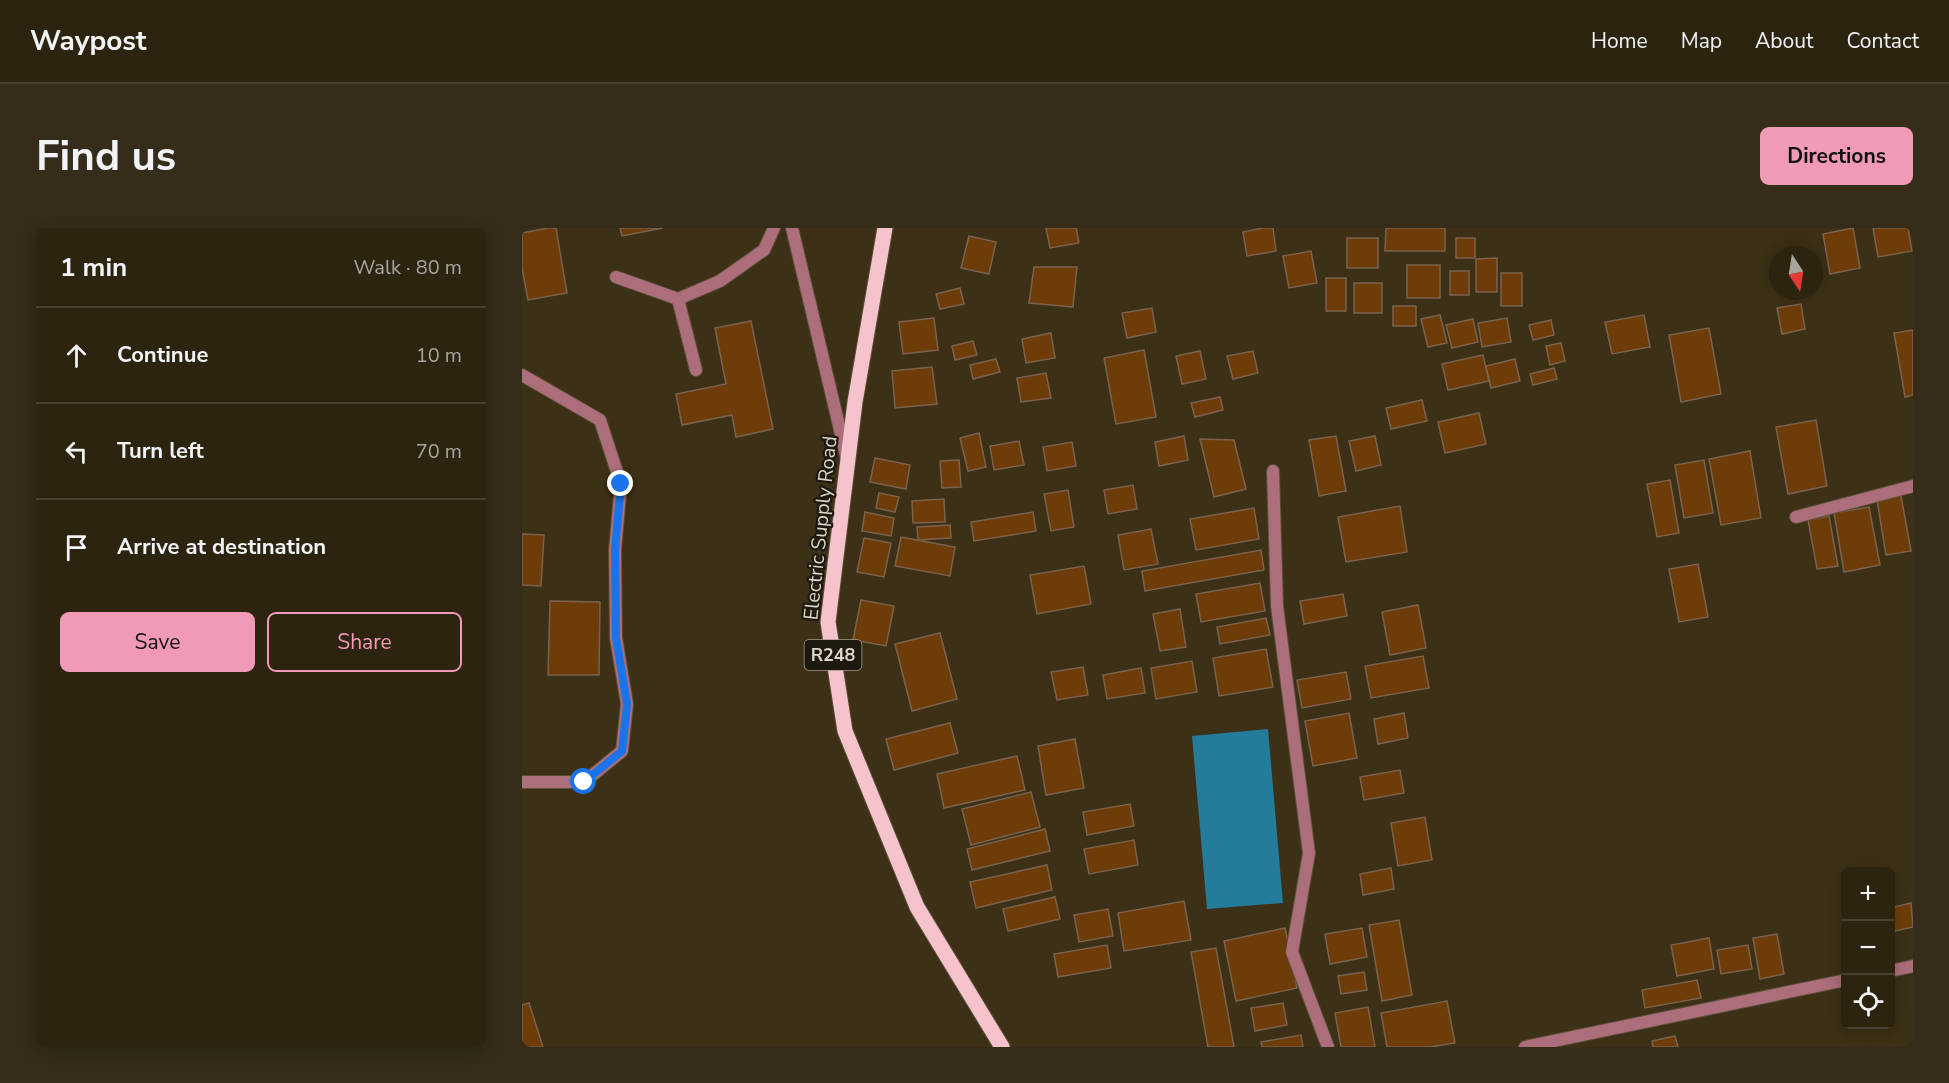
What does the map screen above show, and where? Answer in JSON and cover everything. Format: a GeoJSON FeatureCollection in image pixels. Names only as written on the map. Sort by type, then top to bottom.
{"type":"FeatureCollection","features":[{"type":"Feature","properties":{"kind":"main road","name":"Electric Supply Road"},"geometry":{"type":"LineString","coordinates":[[885,228],[855,402],[828,622],[844,731],[916,907],[1002,1047]]}},
{"type":"Feature","properties":{"kind":"street"},"geometry":{"type":"LineString","coordinates":[[616,277],[678,299],[720,281],[764,250],[774,228]]}},
{"type":"Feature","properties":{"kind":"street"},"geometry":{"type":"LineString","coordinates":[[792,228],[848,462]]}},
{"type":"Feature","properties":{"kind":"street"},"geometry":{"type":"LineString","coordinates":[[678,299],[696,370]]}},
{"type":"Feature","properties":{"kind":"street"},"geometry":{"type":"LineString","coordinates":[[522,375],[600,420],[621,484],[615,550],[616,638],[627,704],[622,751],[584,782],[522,782]]}},
{"type":"Feature","properties":{"kind":"street"},"geometry":{"type":"LineString","coordinates":[[1273,471],[1277,606],[1309,853],[1293,952],[1328,1047]]}},
{"type":"Feature","properties":{"kind":"street"},"geometry":{"type":"LineString","coordinates":[[1796,517],[1913,486]]}},
{"type":"Feature","properties":{"kind":"street"},"geometry":{"type":"LineString","coordinates":[[1895,970],[1913,966]]}},
{"type":"Feature","properties":{"kind":"street"},"geometry":{"type":"LineString","coordinates":[[1525,1047],[1841,981]]}},
{"type":"Feature","properties":{"kind":"water"},"geometry":{"type":"Polygon","coordinates":[[[1268,729],[1283,903],[1207,909],[1192,736],[1268,729]]]}},
{"type":"Feature","properties":{"kind":"building"},"geometry":{"type":"Polygon","coordinates":[[[556,228],[567,293],[528,300],[522,268],[522,233],[556,228]]]}},
{"type":"Feature","properties":{"kind":"building"},"geometry":{"type":"Polygon","coordinates":[[[620,228],[663,228],[622,236],[620,228]]]}},
{"type":"Feature","properties":{"kind":"building"},"geometry":{"type":"Polygon","coordinates":[[[1046,228],[1076,228],[1079,243],[1050,248],[1046,228]]]}},
{"type":"Feature","properties":{"kind":"building"},"geometry":{"type":"Polygon","coordinates":[[[1273,228],[1276,251],[1247,256],[1243,232],[1273,228]]]}},
{"type":"Feature","properties":{"kind":"building"},"geometry":{"type":"Polygon","coordinates":[[[1386,228],[1445,228],[1445,251],[1385,251],[1386,228]]]}},
{"type":"Feature","properties":{"kind":"building"},"geometry":{"type":"Polygon","coordinates":[[[1853,228],[1860,268],[1830,274],[1823,234],[1853,228]]]}},
{"type":"Feature","properties":{"kind":"building"},"geometry":{"type":"Polygon","coordinates":[[[1873,228],[1908,228],[1912,251],[1878,257],[1873,228]]]}},
{"type":"Feature","properties":{"kind":"building"},"geometry":{"type":"Polygon","coordinates":[[[969,236],[996,242],[989,274],[961,268],[969,236]]]}},
{"type":"Feature","properties":{"kind":"building"},"geometry":{"type":"Polygon","coordinates":[[[1347,238],[1378,238],[1378,268],[1347,268],[1347,238]]]}},
{"type":"Feature","properties":{"kind":"building"},"geometry":{"type":"Polygon","coordinates":[[[1456,238],[1475,238],[1475,258],[1456,258],[1456,238]]]}},
{"type":"Feature","properties":{"kind":"building"},"geometry":{"type":"Polygon","coordinates":[[[1311,251],[1317,283],[1289,288],[1283,256],[1311,251]]]}},
{"type":"Feature","properties":{"kind":"building"},"geometry":{"type":"Polygon","coordinates":[[[1497,258],[1497,292],[1476,292],[1476,259],[1497,258]]]}},
{"type":"Feature","properties":{"kind":"building"},"geometry":{"type":"Polygon","coordinates":[[[1407,265],[1440,265],[1440,298],[1407,298],[1407,265]]]}},
{"type":"Feature","properties":{"kind":"building"},"geometry":{"type":"Polygon","coordinates":[[[1034,267],[1077,267],[1073,307],[1029,303],[1034,267]]]}},
{"type":"Feature","properties":{"kind":"building"},"geometry":{"type":"Polygon","coordinates":[[[1450,271],[1469,271],[1469,295],[1450,295],[1450,271]]]}},
{"type":"Feature","properties":{"kind":"building"},"geometry":{"type":"Polygon","coordinates":[[[1501,273],[1522,273],[1522,306],[1501,306],[1501,273]]]}},
{"type":"Feature","properties":{"kind":"building"},"geometry":{"type":"Polygon","coordinates":[[[1326,278],[1346,278],[1346,311],[1326,311],[1326,278]]]}},
{"type":"Feature","properties":{"kind":"building"},"geometry":{"type":"Polygon","coordinates":[[[1354,283],[1382,283],[1382,313],[1354,313],[1354,283]]]}},
{"type":"Feature","properties":{"kind":"building"},"geometry":{"type":"Polygon","coordinates":[[[960,288],[964,304],[940,309],[936,294],[960,288]]]}},
{"type":"Feature","properties":{"kind":"building"},"geometry":{"type":"Polygon","coordinates":[[[1801,304],[1805,329],[1782,334],[1777,308],[1801,304]]]}},
{"type":"Feature","properties":{"kind":"building"},"geometry":{"type":"Polygon","coordinates":[[[1393,306],[1416,306],[1416,326],[1393,326],[1393,306]]]}},
{"type":"Feature","properties":{"kind":"building"},"geometry":{"type":"Polygon","coordinates":[[[1152,308],[1156,332],[1127,338],[1122,313],[1152,308]]]}},
{"type":"Feature","properties":{"kind":"building"},"geometry":{"type":"Polygon","coordinates":[[[1440,315],[1447,343],[1428,347],[1421,319],[1440,315]]]}},
{"type":"Feature","properties":{"kind":"building"},"geometry":{"type":"Polygon","coordinates":[[[1644,315],[1650,347],[1612,354],[1605,322],[1644,315]]]}},
{"type":"Feature","properties":{"kind":"building"},"geometry":{"type":"Polygon","coordinates":[[[934,318],[938,350],[903,354],[899,322],[934,318]]]}},
{"type":"Feature","properties":{"kind":"building"},"geometry":{"type":"Polygon","coordinates":[[[1507,318],[1511,342],[1482,347],[1478,323],[1507,318]]]}},
{"type":"Feature","properties":{"kind":"building"},"geometry":{"type":"Polygon","coordinates":[[[1473,319],[1478,342],[1452,348],[1446,325],[1473,319]]]}},
{"type":"Feature","properties":{"kind":"building"},"geometry":{"type":"Polygon","coordinates":[[[1551,320],[1554,335],[1533,340],[1529,325],[1551,320]]]}},
{"type":"Feature","properties":{"kind":"building"},"geometry":{"type":"Polygon","coordinates":[[[751,321],[773,429],[736,437],[732,415],[682,425],[676,394],[726,384],[715,328],[751,321]]]}},
{"type":"Feature","properties":{"kind":"building"},"geometry":{"type":"Polygon","coordinates":[[[1709,328],[1721,394],[1681,402],[1669,335],[1709,328]]]}},
{"type":"Feature","properties":{"kind":"building"},"geometry":{"type":"Polygon","coordinates":[[[1913,330],[1913,395],[1905,397],[1894,333],[1913,330]]]}},
{"type":"Feature","properties":{"kind":"building"},"geometry":{"type":"Polygon","coordinates":[[[1051,333],[1055,358],[1026,363],[1022,339],[1051,333]]]}},
{"type":"Feature","properties":{"kind":"building"},"geometry":{"type":"Polygon","coordinates":[[[973,341],[977,355],[955,360],[952,346],[973,341]]]}},
{"type":"Feature","properties":{"kind":"building"},"geometry":{"type":"Polygon","coordinates":[[[1561,343],[1565,361],[1550,365],[1546,346],[1561,343]]]}},
{"type":"Feature","properties":{"kind":"building"},"geometry":{"type":"Polygon","coordinates":[[[1144,350],[1156,417],[1116,424],[1104,358],[1144,350]]]}},
{"type":"Feature","properties":{"kind":"building"},"geometry":{"type":"Polygon","coordinates":[[[1200,351],[1206,379],[1182,384],[1176,356],[1200,351]]]}},
{"type":"Feature","properties":{"kind":"building"},"geometry":{"type":"Polygon","coordinates":[[[1253,351],[1258,373],[1233,379],[1227,356],[1253,351]]]}},
{"type":"Feature","properties":{"kind":"building"},"geometry":{"type":"Polygon","coordinates":[[[1483,355],[1489,381],[1448,390],[1442,364],[1483,355]]]}},
{"type":"Feature","properties":{"kind":"building"},"geometry":{"type":"Polygon","coordinates":[[[996,359],[1000,372],[973,379],[970,365],[996,359]]]}},
{"type":"Feature","properties":{"kind":"building"},"geometry":{"type":"Polygon","coordinates":[[[1515,359],[1520,381],[1491,388],[1486,366],[1515,359]]]}},
{"type":"Feature","properties":{"kind":"building"},"geometry":{"type":"Polygon","coordinates":[[[932,367],[937,404],[895,408],[892,371],[932,367]]]}},
{"type":"Feature","properties":{"kind":"building"},"geometry":{"type":"Polygon","coordinates":[[[1554,368],[1557,379],[1533,385],[1530,374],[1554,368]]]}},
{"type":"Feature","properties":{"kind":"building"},"geometry":{"type":"Polygon","coordinates":[[[1046,373],[1051,398],[1021,402],[1017,378],[1046,373]]]}},
{"type":"Feature","properties":{"kind":"building"},"geometry":{"type":"Polygon","coordinates":[[[1220,397],[1223,410],[1195,417],[1191,403],[1220,397]]]}},
{"type":"Feature","properties":{"kind":"building"},"geometry":{"type":"Polygon","coordinates":[[[1422,400],[1427,421],[1391,429],[1386,408],[1422,400]]]}},
{"type":"Feature","properties":{"kind":"building"},"geometry":{"type":"Polygon","coordinates":[[[1479,413],[1486,444],[1445,453],[1438,422],[1479,413]]]}},
{"type":"Feature","properties":{"kind":"building"},"geometry":{"type":"Polygon","coordinates":[[[1816,420],[1827,486],[1788,494],[1776,427],[1816,420]]]}},
{"type":"Feature","properties":{"kind":"building"},"geometry":{"type":"Polygon","coordinates":[[[979,433],[986,467],[968,471],[960,438],[979,433]]]}},
{"type":"Feature","properties":{"kind":"building"},"geometry":{"type":"Polygon","coordinates":[[[1184,436],[1188,460],[1159,466],[1155,442],[1184,436]]]}},
{"type":"Feature","properties":{"kind":"building"},"geometry":{"type":"Polygon","coordinates":[[[1336,436],[1346,491],[1319,496],[1309,440],[1336,436]]]}},
{"type":"Feature","properties":{"kind":"building"},"geometry":{"type":"Polygon","coordinates":[[[1375,436],[1381,465],[1356,471],[1349,441],[1375,436]]]}},
{"type":"Feature","properties":{"kind":"building"},"geometry":{"type":"Polygon","coordinates":[[[1200,439],[1234,440],[1246,489],[1214,497],[1200,439]]]}},
{"type":"Feature","properties":{"kind":"building"},"geometry":{"type":"Polygon","coordinates":[[[1019,441],[1024,465],[994,470],[990,446],[1019,441]]]}},
{"type":"Feature","properties":{"kind":"building"},"geometry":{"type":"Polygon","coordinates":[[[1072,442],[1076,466],[1047,471],[1043,447],[1072,442]]]}},
{"type":"Feature","properties":{"kind":"building"},"geometry":{"type":"Polygon","coordinates":[[[1750,451],[1761,518],[1721,525],[1709,459],[1750,451]]]}},
{"type":"Feature","properties":{"kind":"building"},"geometry":{"type":"Polygon","coordinates":[[[875,458],[910,465],[906,489],[870,482],[875,458]]]}},
{"type":"Feature","properties":{"kind":"building"},"geometry":{"type":"Polygon","coordinates":[[[959,460],[961,487],[942,488],[940,461],[959,460]]]}},
{"type":"Feature","properties":{"kind":"building"},"geometry":{"type":"Polygon","coordinates":[[[1704,460],[1713,513],[1684,518],[1675,465],[1704,460]]]}},
{"type":"Feature","properties":{"kind":"building"},"geometry":{"type":"Polygon","coordinates":[[[1670,480],[1679,533],[1657,537],[1647,484],[1670,480]]]}},
{"type":"Feature","properties":{"kind":"building"},"geometry":{"type":"Polygon","coordinates":[[[1133,485],[1137,509],[1108,514],[1104,490],[1133,485]]]}},
{"type":"Feature","properties":{"kind":"building"},"geometry":{"type":"Polygon","coordinates":[[[1068,490],[1074,527],[1051,531],[1044,494],[1068,490]]]}},
{"type":"Feature","properties":{"kind":"building"},"geometry":{"type":"Polygon","coordinates":[[[879,493],[899,497],[895,512],[876,508],[879,493]]]}},
{"type":"Feature","properties":{"kind":"building"},"geometry":{"type":"Polygon","coordinates":[[[1901,496],[1911,551],[1886,555],[1877,500],[1901,496]]]}},
{"type":"Feature","properties":{"kind":"building"},"geometry":{"type":"Polygon","coordinates":[[[944,499],[945,522],[913,523],[912,501],[944,499]]]}},
{"type":"Feature","properties":{"kind":"building"},"geometry":{"type":"Polygon","coordinates":[[[1400,506],[1407,552],[1346,562],[1338,517],[1400,506]]]}},
{"type":"Feature","properties":{"kind":"building"},"geometry":{"type":"Polygon","coordinates":[[[1869,507],[1880,565],[1844,572],[1834,513],[1869,507]]]}},
{"type":"Feature","properties":{"kind":"building"},"geometry":{"type":"Polygon","coordinates":[[[1254,508],[1259,539],[1196,550],[1190,519],[1254,508]]]}},
{"type":"Feature","properties":{"kind":"building"},"geometry":{"type":"Polygon","coordinates":[[[865,512],[894,518],[891,536],[862,531],[865,512]]]}},
{"type":"Feature","properties":{"kind":"building"},"geometry":{"type":"Polygon","coordinates":[[[1033,512],[1036,531],[974,541],[971,522],[1033,512]]]}},
{"type":"Feature","properties":{"kind":"building"},"geometry":{"type":"Polygon","coordinates":[[[1829,516],[1838,566],[1817,569],[1808,520],[1829,516]]]}},
{"type":"Feature","properties":{"kind":"building"},"geometry":{"type":"Polygon","coordinates":[[[950,525],[951,538],[918,540],[917,527],[950,525]]]}},
{"type":"Feature","properties":{"kind":"building"},"geometry":{"type":"Polygon","coordinates":[[[1151,529],[1158,564],[1124,570],[1118,535],[1151,529]]]}},
{"type":"Feature","properties":{"kind":"building"},"geometry":{"type":"Polygon","coordinates":[[[522,534],[544,535],[541,586],[522,585],[522,534]]]}},
{"type":"Feature","properties":{"kind":"building"},"geometry":{"type":"Polygon","coordinates":[[[901,537],[955,547],[950,576],[895,566],[901,537]]]}},
{"type":"Feature","properties":{"kind":"building"},"geometry":{"type":"Polygon","coordinates":[[[864,538],[891,543],[884,577],[857,572],[864,538]]]}},
{"type":"Feature","properties":{"kind":"building"},"geometry":{"type":"Polygon","coordinates":[[[1261,550],[1264,570],[1145,591],[1142,571],[1261,550]]]}},
{"type":"Feature","properties":{"kind":"building"},"geometry":{"type":"Polygon","coordinates":[[[1698,564],[1708,617],[1679,622],[1669,569],[1698,564]]]}},
{"type":"Feature","properties":{"kind":"building"},"geometry":{"type":"Polygon","coordinates":[[[1084,566],[1091,604],[1037,614],[1030,575],[1084,566]]]}},
{"type":"Feature","properties":{"kind":"building"},"geometry":{"type":"Polygon","coordinates":[[[1260,583],[1265,611],[1201,622],[1196,594],[1260,583]]]}},
{"type":"Feature","properties":{"kind":"building"},"geometry":{"type":"Polygon","coordinates":[[[1343,594],[1347,616],[1304,624],[1300,601],[1343,594]]]}},
{"type":"Feature","properties":{"kind":"building"},"geometry":{"type":"Polygon","coordinates":[[[861,600],[894,606],[886,646],[853,640],[861,600]]]}},
{"type":"Feature","properties":{"kind":"building"},"geometry":{"type":"Polygon","coordinates":[[[550,601],[600,602],[599,675],[548,675],[550,601]]]}},
{"type":"Feature","properties":{"kind":"building"},"geometry":{"type":"Polygon","coordinates":[[[1418,605],[1426,648],[1390,655],[1382,612],[1418,605]]]}},
{"type":"Feature","properties":{"kind":"building"},"geometry":{"type":"Polygon","coordinates":[[[1180,609],[1186,647],[1160,651],[1153,614],[1180,609]]]}},
{"type":"Feature","properties":{"kind":"building"},"geometry":{"type":"Polygon","coordinates":[[[1266,618],[1270,635],[1220,644],[1217,627],[1266,618]]]}},
{"type":"Feature","properties":{"kind":"building"},"geometry":{"type":"Polygon","coordinates":[[[940,633],[957,699],[912,711],[895,644],[940,633]]]}},
{"type":"Feature","properties":{"kind":"building"},"geometry":{"type":"Polygon","coordinates":[[[1266,649],[1273,687],[1219,696],[1213,658],[1266,649]]]}},
{"type":"Feature","properties":{"kind":"building"},"geometry":{"type":"Polygon","coordinates":[[[1423,656],[1429,688],[1371,698],[1365,666],[1423,656]]]}},
{"type":"Feature","properties":{"kind":"building"},"geometry":{"type":"Polygon","coordinates":[[[1192,661],[1197,692],[1156,699],[1151,668],[1192,661]]]}},
{"type":"Feature","properties":{"kind":"building"},"geometry":{"type":"Polygon","coordinates":[[[1083,667],[1088,695],[1057,700],[1051,672],[1083,667]]]}},
{"type":"Feature","properties":{"kind":"building"},"geometry":{"type":"Polygon","coordinates":[[[1141,668],[1145,693],[1107,699],[1103,675],[1141,668]]]}},
{"type":"Feature","properties":{"kind":"building"},"geometry":{"type":"Polygon","coordinates":[[[1346,672],[1351,699],[1302,708],[1297,680],[1346,672]]]}},
{"type":"Feature","properties":{"kind":"building"},"geometry":{"type":"Polygon","coordinates":[[[1349,713],[1357,758],[1313,766],[1305,721],[1349,713]]]}},
{"type":"Feature","properties":{"kind":"building"},"geometry":{"type":"Polygon","coordinates":[[[1404,713],[1408,738],[1378,744],[1374,719],[1404,713]]]}},
{"type":"Feature","properties":{"kind":"building"},"geometry":{"type":"Polygon","coordinates":[[[950,723],[958,753],[894,770],[886,739],[950,723]]]}},
{"type":"Feature","properties":{"kind":"building"},"geometry":{"type":"Polygon","coordinates":[[[1075,739],[1084,788],[1046,795],[1038,746],[1075,739]]]}},
{"type":"Feature","properties":{"kind":"building"},"geometry":{"type":"Polygon","coordinates":[[[1017,756],[1025,790],[944,808],[937,774],[1017,756]]]}},
{"type":"Feature","properties":{"kind":"building"},"geometry":{"type":"Polygon","coordinates":[[[1400,770],[1404,793],[1364,800],[1360,777],[1400,770]]]}},
{"type":"Feature","properties":{"kind":"building"},"geometry":{"type":"Polygon","coordinates":[[[1031,792],[1040,827],[971,845],[962,809],[1031,792]]]}},
{"type":"Feature","properties":{"kind":"building"},"geometry":{"type":"Polygon","coordinates":[[[1130,804],[1134,826],[1087,835],[1083,812],[1130,804]]]}},
{"type":"Feature","properties":{"kind":"building"},"geometry":{"type":"Polygon","coordinates":[[[1425,817],[1432,860],[1398,866],[1391,823],[1425,817]]]}},
{"type":"Feature","properties":{"kind":"building"},"geometry":{"type":"Polygon","coordinates":[[[1045,829],[1050,851],[972,870],[967,849],[1045,829]]]}},
{"type":"Feature","properties":{"kind":"building"},"geometry":{"type":"Polygon","coordinates":[[[1134,840],[1138,865],[1089,874],[1084,849],[1134,840]]]}},
{"type":"Feature","properties":{"kind":"building"},"geometry":{"type":"Polygon","coordinates":[[[1047,865],[1052,890],[976,908],[970,882],[1047,865]]]}},
{"type":"Feature","properties":{"kind":"building"},"geometry":{"type":"Polygon","coordinates":[[[1391,868],[1394,889],[1363,895],[1360,874],[1391,868]]]}},
{"type":"Feature","properties":{"kind":"building"},"geometry":{"type":"Polygon","coordinates":[[[1055,897],[1060,919],[1008,931],[1003,909],[1055,897]]]}},
{"type":"Feature","properties":{"kind":"building"},"geometry":{"type":"Polygon","coordinates":[[[1184,901],[1191,940],[1124,951],[1118,913],[1184,901]]]}},
{"type":"Feature","properties":{"kind":"building"},"geometry":{"type":"Polygon","coordinates":[[[1911,903],[1913,927],[1895,931],[1895,907],[1911,903]]]}},
{"type":"Feature","properties":{"kind":"building"},"geometry":{"type":"Polygon","coordinates":[[[1108,909],[1113,936],[1079,942],[1074,915],[1108,909]]]}},
{"type":"Feature","properties":{"kind":"building"},"geometry":{"type":"Polygon","coordinates":[[[1399,920],[1412,995],[1382,1001],[1369,925],[1399,920]]]}},
{"type":"Feature","properties":{"kind":"building"},"geometry":{"type":"Polygon","coordinates":[[[1285,928],[1297,988],[1236,1001],[1224,941],[1285,928]]]}},
{"type":"Feature","properties":{"kind":"building"},"geometry":{"type":"Polygon","coordinates":[[[1362,928],[1367,957],[1330,964],[1325,934],[1362,928]]]}},
{"type":"Feature","properties":{"kind":"building"},"geometry":{"type":"Polygon","coordinates":[[[1777,934],[1784,974],[1760,979],[1753,938],[1777,934]]]}},
{"type":"Feature","properties":{"kind":"building"},"geometry":{"type":"Polygon","coordinates":[[[1709,938],[1714,969],[1677,976],[1671,945],[1709,938]]]}},
{"type":"Feature","properties":{"kind":"building"},"geometry":{"type":"Polygon","coordinates":[[[1107,945],[1111,968],[1058,977],[1054,954],[1107,945]]]}},
{"type":"Feature","properties":{"kind":"building"},"geometry":{"type":"Polygon","coordinates":[[[1748,945],[1752,969],[1721,974],[1717,950],[1748,945]]]}},
{"type":"Feature","properties":{"kind":"building"},"geometry":{"type":"Polygon","coordinates":[[[1216,948],[1234,1047],[1208,1047],[1191,952],[1216,948]]]}},
{"type":"Feature","properties":{"kind":"building"},"geometry":{"type":"Polygon","coordinates":[[[1364,972],[1367,990],[1341,994],[1338,976],[1364,972]]]}},
{"type":"Feature","properties":{"kind":"building"},"geometry":{"type":"Polygon","coordinates":[[[1697,980],[1701,998],[1645,1008],[1642,990],[1697,980]]]}},
{"type":"Feature","properties":{"kind":"building"},"geometry":{"type":"Polygon","coordinates":[[[1447,1001],[1455,1043],[1430,1047],[1387,1047],[1381,1013],[1447,1001]]]}},
{"type":"Feature","properties":{"kind":"building"},"geometry":{"type":"Polygon","coordinates":[[[529,1003],[543,1047],[522,1047],[522,1005],[529,1003]]]}},
{"type":"Feature","properties":{"kind":"building"},"geometry":{"type":"Polygon","coordinates":[[[1283,1003],[1287,1025],[1255,1031],[1251,1008],[1283,1003]]]}},
{"type":"Feature","properties":{"kind":"building"},"geometry":{"type":"Polygon","coordinates":[[[1368,1007],[1375,1047],[1341,1047],[1335,1013],[1368,1007]]]}},
{"type":"Feature","properties":{"kind":"building"},"geometry":{"type":"Polygon","coordinates":[[[1301,1035],[1303,1047],[1262,1047],[1261,1042],[1301,1035]]]}},
{"type":"Feature","properties":{"kind":"building"},"geometry":{"type":"Polygon","coordinates":[[[1675,1036],[1678,1047],[1653,1047],[1652,1041],[1675,1036]]]}},
{"type":"Feature","properties":{"kind":"route"},"geometry":{"type":"LineString","coordinates":[[584,782],[622,751],[627,704],[616,638],[615,550],[621,484]]}}]}
